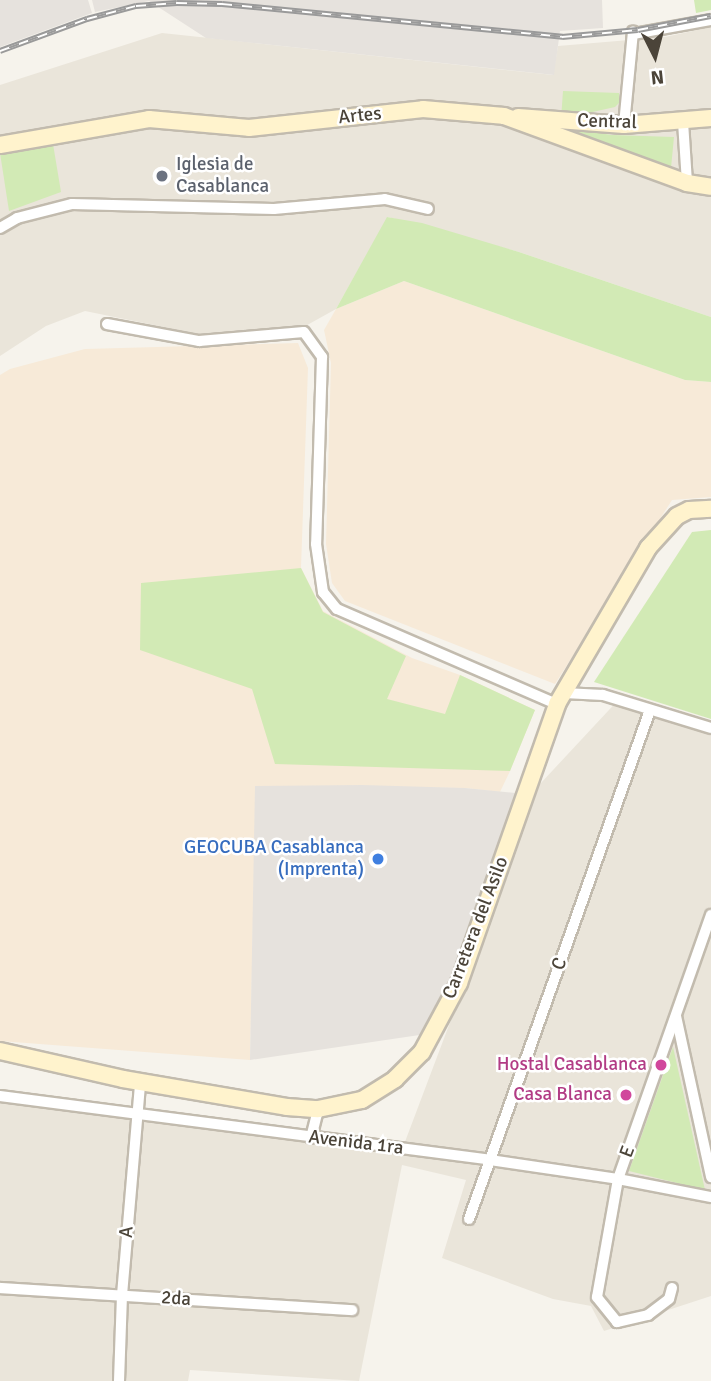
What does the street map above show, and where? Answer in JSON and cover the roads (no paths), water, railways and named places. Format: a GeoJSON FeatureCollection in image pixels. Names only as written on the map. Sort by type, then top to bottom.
{"type":"FeatureCollection","features":[{"type":"Feature","properties":{"kind":"street"},"geometry":{"type":"LineString","coordinates":[[624,125],[634,33],[711,20]]}},
{"type":"Feature","properties":{"kind":"street","name":"Artes"},"geometry":{"type":"LineString","coordinates":[[0,145],[149,119],[249,128],[423,109],[503,116],[687,183],[711,187]]}},
{"type":"Feature","properties":{"kind":"street","name":"Central"},"geometry":{"type":"LineString","coordinates":[[503,116],[624,125],[711,118]]}},
{"type":"Feature","properties":{"kind":"street"},"geometry":{"type":"LineString","coordinates":[[683,122],[687,183]]}},
{"type":"Feature","properties":{"kind":"street"},"geometry":{"type":"LineString","coordinates":[[0,228],[17,218],[72,204],[274,209],[385,199],[428,209]]}},
{"type":"Feature","properties":{"kind":"street"},"geometry":{"type":"LineString","coordinates":[[107,324],[199,341],[304,332],[322,357],[316,544],[323,592],[337,609],[561,699],[603,695],[711,728]]}},
{"type":"Feature","properties":{"kind":"street","name":"Carretera del Asilo"},"geometry":{"type":"LineString","coordinates":[[0,1051],[140,1083],[287,1107],[318,1109],[362,1100],[395,1079],[422,1052],[458,982],[561,699],[648,548],[677,516],[689,510],[711,509]]}},
{"type":"Feature","properties":{"kind":"street","name":"C"},"geometry":{"type":"LineString","coordinates":[[469,1219],[650,710]]}},
{"type":"Feature","properties":{"kind":"street","name":"E"},"geometry":{"type":"LineString","coordinates":[[672,1288],[669,1299],[648,1315],[617,1322],[597,1297],[618,1179],[711,915]]}},
{"type":"Feature","properties":{"kind":"street"},"geometry":{"type":"LineString","coordinates":[[676,1016],[711,1177]]}},
{"type":"Feature","properties":{"kind":"street","name":"A"},"geometry":{"type":"LineString","coordinates":[[120,1381],[122,1295],[140,1083]]}},
{"type":"Feature","properties":{"kind":"street","name":"Avenida 1ra"},"geometry":{"type":"LineString","coordinates":[[0,1096],[136,1116],[490,1160],[618,1179],[711,1197]]}},
{"type":"Feature","properties":{"kind":"street"},"geometry":{"type":"LineString","coordinates":[[311,1138],[318,1109]]}},
{"type":"Feature","properties":{"kind":"street","name":"2da"},"geometry":{"type":"LineString","coordinates":[[0,1288],[352,1310]]}},
{"type":"Feature","properties":{"kind":"railway"},"geometry":{"type":"LineString","coordinates":[[0,51],[87,19],[136,6],[177,3],[222,4],[562,37],[638,30],[711,16]]}},
{"type":"Feature","properties":{"kind":"place","name":"Iglesia de Casablanca"},"geometry":{"type":"Point","coordinates":[162,176]}},
{"type":"Feature","properties":{"kind":"place","name":"GEOCUBA Casablanca (Imprenta)"},"geometry":{"type":"Point","coordinates":[378,859]}},
{"type":"Feature","properties":{"kind":"place","name":"Hostal Casablanca"},"geometry":{"type":"Point","coordinates":[661,1065]}},
{"type":"Feature","properties":{"kind":"place","name":"Casa Blanca"},"geometry":{"type":"Point","coordinates":[626,1095]}}]}
